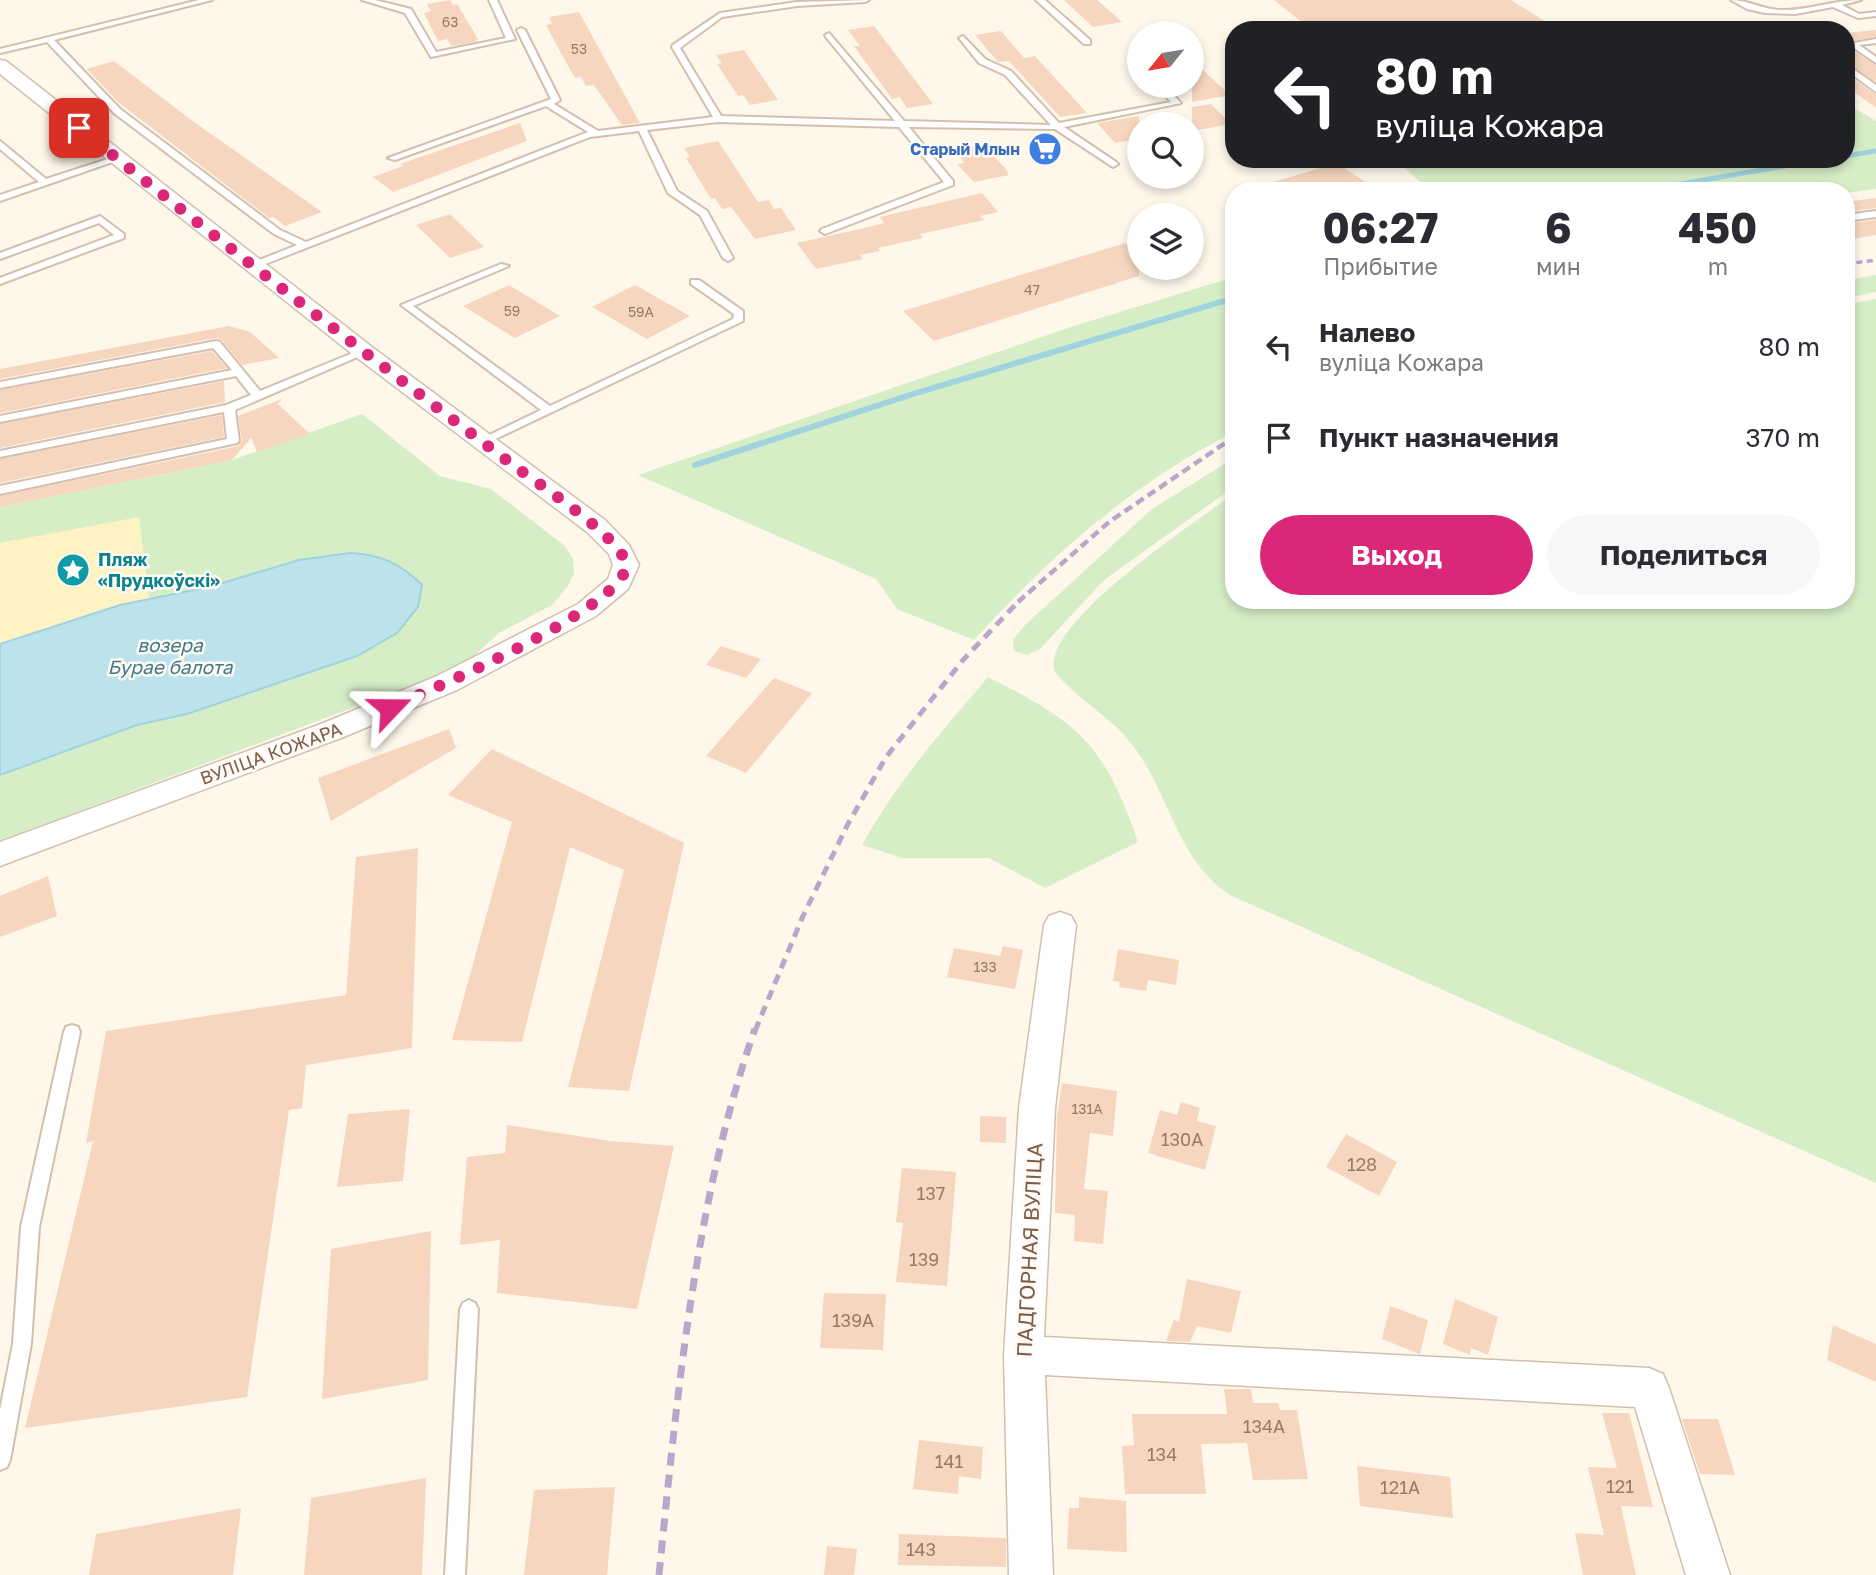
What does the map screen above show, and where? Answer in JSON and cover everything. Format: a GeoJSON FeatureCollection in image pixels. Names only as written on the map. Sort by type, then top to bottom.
{"type":"FeatureCollection","features":[{"type":"Feature","properties":{"kind":"street","name":"ВУЛІЦА КОЖАРА"},"geometry":{"type":"LineString","coordinates":[[0,65],[364,352],[596,526],[620,551],[626,565],[619,583],[607,595],[559,625],[472,670],[379,712],[0,854]]}},
{"type":"Feature","properties":{"kind":"street","name":"ПАДГОРНАЯ ВУЛІЦА"},"geometry":{"type":"LineString","coordinates":[[1031,1575],[1024,1355],[1037,1108],[1059,925]]}},
{"type":"Feature","properties":{"kind":"street"},"geometry":{"type":"LineString","coordinates":[[1024,1355],[1649,1388],[1708,1575]]}},
{"type":"Feature","properties":{"kind":"lane"},"geometry":{"type":"LineString","coordinates":[[0,51],[50,41],[208,0]]}},
{"type":"Feature","properties":{"kind":"lane"},"geometry":{"type":"LineString","coordinates":[[366,0],[408,11],[434,55],[511,39],[493,0]]}},
{"type":"Feature","properties":{"kind":"lane"},"geometry":{"type":"LineString","coordinates":[[718,119],[676,47],[720,15],[797,4],[865,0]]}},
{"type":"Feature","properties":{"kind":"lane"},"geometry":{"type":"LineString","coordinates":[[1040,0],[1087,42]]}},
{"type":"Feature","properties":{"kind":"lane"},"geometry":{"type":"LineString","coordinates":[[1735,0],[1755,11],[1773,14],[1857,0]]}},
{"type":"Feature","properties":{"kind":"lane"},"geometry":{"type":"LineString","coordinates":[[1833,4],[1858,16],[1876,14]]}},
{"type":"Feature","properties":{"kind":"lane"},"geometry":{"type":"LineString","coordinates":[[392,158],[556,100],[522,30]]}},
{"type":"Feature","properties":{"kind":"lane"},"geometry":{"type":"LineString","coordinates":[[825,231],[950,183],[829,36]]}},
{"type":"Feature","properties":{"kind":"lane"},"geometry":{"type":"LineString","coordinates":[[963,38],[982,61],[1008,73],[1058,127],[1113,164]]}},
{"type":"Feature","properties":{"kind":"lane"},"geometry":{"type":"LineString","coordinates":[[50,41],[117,111],[277,232],[307,246]]}},
{"type":"Feature","properties":{"kind":"lane"},"geometry":{"type":"LineString","coordinates":[[1855,44],[1876,41]]}},
{"type":"Feature","properties":{"kind":"lane"},"geometry":{"type":"LineString","coordinates":[[1855,46],[1876,61]]}},
{"type":"Feature","properties":{"kind":"lane"},"geometry":{"type":"LineString","coordinates":[[1855,73],[1876,89]]}},
{"type":"Feature","properties":{"kind":"lane"},"geometry":{"type":"LineString","coordinates":[[255,265],[596,134],[718,119],[1058,127],[1177,103],[1172,98]]}},
{"type":"Feature","properties":{"kind":"lane"},"geometry":{"type":"LineString","coordinates":[[547,103],[596,134]]}},
{"type":"Feature","properties":{"kind":"lane"},"geometry":{"type":"LineString","coordinates":[[642,129],[673,193],[704,214],[728,258]]}},
{"type":"Feature","properties":{"kind":"lane"},"geometry":{"type":"LineString","coordinates":[[0,144],[45,183]]}},
{"type":"Feature","properties":{"kind":"lane"},"geometry":{"type":"LineString","coordinates":[[0,198],[117,159]]}},
{"type":"Feature","properties":{"kind":"lane"},"geometry":{"type":"LineString","coordinates":[[1855,217],[1876,214]]}},
{"type":"Feature","properties":{"kind":"lane"},"geometry":{"type":"LineString","coordinates":[[0,256],[100,219],[121,236],[0,281]]}},
{"type":"Feature","properties":{"kind":"lane"},"geometry":{"type":"LineString","coordinates":[[504,266],[406,305],[549,411]]}},
{"type":"Feature","properties":{"kind":"lane"},"geometry":{"type":"LineString","coordinates":[[483,442],[741,317],[695,282]]}},
{"type":"Feature","properties":{"kind":"lane"},"geometry":{"type":"LineString","coordinates":[[0,385],[216,344],[258,396]]}},
{"type":"Feature","properties":{"kind":"lane"},"geometry":{"type":"LineString","coordinates":[[0,454],[229,408],[364,352]]}},
{"type":"Feature","properties":{"kind":"lane"},"geometry":{"type":"LineString","coordinates":[[0,419],[239,372]]}},
{"type":"Feature","properties":{"kind":"lane"},"geometry":{"type":"LineString","coordinates":[[0,490],[233,441],[229,408]]}},
{"type":"Feature","properties":{"kind":"lane"},"geometry":{"type":"LineString","coordinates":[[0,1460],[22,1344],[30,1227],[72,1032]]}},
{"type":"Feature","properties":{"kind":"lane"},"geometry":{"type":"LineString","coordinates":[[455,1575],[469,1309]]}},
{"type":"Feature","properties":{"kind":"green space"},"geometry":{"type":"Polygon","coordinates":[[[1855,108],[1876,121],[1876,189],[1855,192],[1855,182],[1421,182],[1404,168],[1855,168],[1855,108]]]}},
{"type":"Feature","properties":{"kind":"green space"},"geometry":{"type":"Polygon","coordinates":[[[1876,275],[1876,292],[1855,296],[1855,278],[1876,275]]]}},
{"type":"Feature","properties":{"kind":"green space"},"geometry":{"type":"Polygon","coordinates":[[[1225,280],[1225,437],[1161,474],[1094,524],[1032,580],[974,640],[897,609],[876,579],[638,475],[1074,326],[1225,280]]]}},
{"type":"Feature","properties":{"kind":"green space"},"geometry":{"type":"Polygon","coordinates":[[[1876,299],[1876,1183],[1230,895],[1197,863],[1144,761],[1130,742],[1055,672],[1056,652],[1070,628],[1094,602],[1157,550],[1225,501],[1225,609],[1855,609],[1855,302],[1876,299]]]}},
{"type":"Feature","properties":{"kind":"green space"},"geometry":{"type":"Polygon","coordinates":[[[362,414],[440,476],[491,489],[565,546],[573,559],[574,573],[568,586],[552,605],[499,633],[463,666],[0,841],[0,507],[232,460],[362,414]]]}},
{"type":"Feature","properties":{"kind":"green space"},"geometry":{"type":"Polygon","coordinates":[[[1225,464],[1225,493],[1104,580],[1040,649],[1027,655],[1014,651],[1013,640],[1024,626],[1152,509],[1225,464]]]}},
{"type":"Feature","properties":{"kind":"green space"},"geometry":{"type":"Polygon","coordinates":[[[988,677],[1045,708],[1085,740],[1113,781],[1138,842],[1045,888],[989,858],[902,858],[862,845],[905,778],[988,677]]]}},
{"type":"Feature","properties":{"kind":"sand","name":"Пляж «Прудкоўскі»"},"geometry":{"type":"Polygon","coordinates":[[[139,517],[149,598],[0,644],[0,543],[139,517]]]}},
{"type":"Feature","properties":{"kind":"water","name":"возера Бурае балота"},"geometry":{"type":"Polygon","coordinates":[[[350,553],[371,555],[389,562],[406,571],[422,585],[418,607],[397,633],[357,656],[187,714],[137,725],[0,775],[0,644],[120,605],[209,587],[299,560],[350,553]]]}},
{"type":"Feature","properties":{"kind":"building"},"geometry":{"type":"Polygon","coordinates":[[[450,0],[453,5],[457,4],[478,39],[475,42],[451,46],[447,39],[438,41],[424,13],[431,11],[427,4],[450,0]]]}},
{"type":"Feature","properties":{"kind":"building"},"geometry":{"type":"Polygon","coordinates":[[[1064,0],[1097,0],[1122,22],[1093,27],[1064,0]]]}},
{"type":"Feature","properties":{"kind":"building"},"geometry":{"type":"Polygon","coordinates":[[[1274,0],[1511,0],[1545,21],[1301,21],[1274,0]]]}},
{"type":"Feature","properties":{"kind":"building"},"geometry":{"type":"Polygon","coordinates":[[[579,12],[640,123],[622,125],[594,85],[586,86],[581,77],[575,78],[561,53],[546,25],[552,24],[549,17],[579,12]]]}},
{"type":"Feature","properties":{"kind":"building"},"geometry":{"type":"Polygon","coordinates":[[[874,26],[933,104],[907,108],[900,97],[892,99],[854,46],[860,46],[848,30],[874,26]]]}},
{"type":"Feature","properties":{"kind":"building"},"geometry":{"type":"Polygon","coordinates":[[[1876,30],[1876,37],[1855,40],[1855,32],[1876,30]]]}},
{"type":"Feature","properties":{"kind":"building"},"geometry":{"type":"Polygon","coordinates":[[[1001,31],[1024,58],[1035,56],[1087,113],[1060,117],[1009,61],[998,62],[975,35],[1001,31]]]}},
{"type":"Feature","properties":{"kind":"building"},"geometry":{"type":"Polygon","coordinates":[[[744,50],[778,100],[750,105],[743,95],[738,96],[717,64],[722,63],[716,55],[744,50]]]}},
{"type":"Feature","properties":{"kind":"building"},"geometry":{"type":"Polygon","coordinates":[[[1855,52],[1876,66],[1876,82],[1855,68],[1855,52]]]}},
{"type":"Feature","properties":{"kind":"building"},"geometry":{"type":"Polygon","coordinates":[[[114,61],[194,122],[322,212],[285,226],[273,217],[269,218],[118,102],[87,69],[114,61]]]}},
{"type":"Feature","properties":{"kind":"building"},"geometry":{"type":"Polygon","coordinates":[[[1204,71],[1225,90],[1225,96],[1192,102],[1192,98],[1204,98],[1204,71]]]}},
{"type":"Feature","properties":{"kind":"building"},"geometry":{"type":"Polygon","coordinates":[[[1855,80],[1876,95],[1876,108],[1855,93],[1855,80]]]}},
{"type":"Feature","properties":{"kind":"building"},"geometry":{"type":"Polygon","coordinates":[[[1211,104],[1225,118],[1225,125],[1204,129],[1204,112],[1192,112],[1192,107],[1211,104]]]}},
{"type":"Feature","properties":{"kind":"building"},"geometry":{"type":"Polygon","coordinates":[[[1127,118],[1127,141],[1115,143],[1097,123],[1127,118]]]}},
{"type":"Feature","properties":{"kind":"building"},"geometry":{"type":"Polygon","coordinates":[[[520,123],[527,141],[393,192],[373,177],[403,166],[400,164],[520,123]]]}},
{"type":"Feature","properties":{"kind":"building"},"geometry":{"type":"Polygon","coordinates":[[[718,141],[758,202],[769,200],[774,209],[781,208],[796,230],[755,239],[731,207],[722,209],[715,198],[711,199],[686,158],[690,157],[684,148],[718,141]]]}},
{"type":"Feature","properties":{"kind":"building"},"geometry":{"type":"Polygon","coordinates":[[[983,145],[1009,175],[974,182],[957,164],[964,163],[957,151],[983,145]]]}},
{"type":"Feature","properties":{"kind":"building"},"geometry":{"type":"Polygon","coordinates":[[[1320,168],[1344,168],[1366,182],[1273,182],[1320,168]]]}},
{"type":"Feature","properties":{"kind":"building"},"geometry":{"type":"Polygon","coordinates":[[[982,193],[998,212],[980,216],[984,220],[920,234],[923,238],[878,248],[880,251],[860,255],[863,259],[816,269],[797,243],[884,223],[880,217],[982,193]]]}},
{"type":"Feature","properties":{"kind":"building"},"geometry":{"type":"Polygon","coordinates":[[[1876,198],[1876,208],[1855,211],[1855,201],[1876,198]]]}},
{"type":"Feature","properties":{"kind":"building"},"geometry":{"type":"Polygon","coordinates":[[[450,214],[484,247],[450,258],[416,225],[450,214]]]}},
{"type":"Feature","properties":{"kind":"building"},"geometry":{"type":"Polygon","coordinates":[[[1876,220],[1876,235],[1855,238],[1855,223],[1876,220]]]}},
{"type":"Feature","properties":{"kind":"building"},"geometry":{"type":"Polygon","coordinates":[[[1127,245],[1127,280],[934,341],[903,311],[1127,245]]]}},
{"type":"Feature","properties":{"kind":"building"},"geometry":{"type":"Polygon","coordinates":[[[509,285],[560,316],[515,338],[463,306],[509,285]]]}},
{"type":"Feature","properties":{"kind":"building"},"geometry":{"type":"Polygon","coordinates":[[[635,285],[690,316],[647,339],[592,307],[635,285]]]}},
{"type":"Feature","properties":{"kind":"building"},"geometry":{"type":"Polygon","coordinates":[[[229,326],[250,332],[279,358],[242,365],[222,340],[216,338],[0,379],[0,369],[229,326]]]}},
{"type":"Feature","properties":{"kind":"building"},"geometry":{"type":"Polygon","coordinates":[[[212,351],[227,368],[0,413],[0,390],[212,351]]]}},
{"type":"Feature","properties":{"kind":"building"},"geometry":{"type":"Polygon","coordinates":[[[224,381],[225,402],[0,448],[0,424],[224,381]]]}},
{"type":"Feature","properties":{"kind":"building"},"geometry":{"type":"Polygon","coordinates":[[[282,399],[278,404],[310,434],[257,452],[251,438],[232,460],[0,507],[0,496],[238,446],[242,441],[238,416],[282,399]]]}},
{"type":"Feature","properties":{"kind":"building"},"geometry":{"type":"Polygon","coordinates":[[[222,415],[224,437],[0,483],[0,459],[222,415]]]}},
{"type":"Feature","properties":{"kind":"building"},"geometry":{"type":"Polygon","coordinates":[[[721,646],[761,659],[746,678],[706,665],[721,646]]]}},
{"type":"Feature","properties":{"kind":"building"},"geometry":{"type":"Polygon","coordinates":[[[774,678],[812,693],[746,773],[706,756],[774,678]]]}},
{"type":"Feature","properties":{"kind":"building"},"geometry":{"type":"Polygon","coordinates":[[[449,729],[456,748],[331,821],[318,778],[449,729]]]}},
{"type":"Feature","properties":{"kind":"building"},"geometry":{"type":"Polygon","coordinates":[[[492,749],[684,843],[629,1091],[568,1087],[624,870],[570,847],[522,1042],[452,1040],[512,822],[448,795],[492,749]]]}},
{"type":"Feature","properties":{"kind":"building"},"geometry":{"type":"Polygon","coordinates":[[[418,848],[412,1048],[306,1065],[302,1108],[289,1110],[247,1397],[25,1428],[93,1141],[86,1143],[106,1031],[346,995],[356,857],[418,848]]]}},
{"type":"Feature","properties":{"kind":"building"},"geometry":{"type":"Polygon","coordinates":[[[48,876],[57,916],[0,937],[0,896],[48,876]]]}},
{"type":"Feature","properties":{"kind":"building"},"geometry":{"type":"Polygon","coordinates":[[[1003,946],[1023,950],[1015,989],[947,977],[954,948],[1000,956],[1003,946]]]}},
{"type":"Feature","properties":{"kind":"building"},"geometry":{"type":"Polygon","coordinates":[[[1118,949],[1179,960],[1176,985],[1148,980],[1146,991],[1119,987],[1120,982],[1113,981],[1118,949]]]}},
{"type":"Feature","properties":{"kind":"building"},"geometry":{"type":"Polygon","coordinates":[[[1062,1083],[1117,1091],[1113,1136],[1090,1133],[1084,1189],[1108,1191],[1103,1244],[1074,1241],[1075,1215],[1055,1213],[1057,1118],[1062,1083]]]}},
{"type":"Feature","properties":{"kind":"building"},"geometry":{"type":"Polygon","coordinates":[[[1181,1102],[1200,1108],[1197,1121],[1216,1126],[1205,1170],[1148,1153],[1160,1110],[1177,1115],[1181,1102]]]}},
{"type":"Feature","properties":{"kind":"building"},"geometry":{"type":"Polygon","coordinates":[[[410,1109],[403,1181],[337,1187],[348,1114],[410,1109]]]}},
{"type":"Feature","properties":{"kind":"building"},"geometry":{"type":"Polygon","coordinates":[[[980,1116],[1006,1117],[1006,1143],[980,1142],[980,1116]]]}},
{"type":"Feature","properties":{"kind":"building"},"geometry":{"type":"Polygon","coordinates":[[[507,1125],[610,1141],[674,1146],[637,1309],[497,1293],[500,1240],[460,1245],[467,1157],[505,1153],[507,1125]]]}},
{"type":"Feature","properties":{"kind":"building"},"geometry":{"type":"Polygon","coordinates":[[[1346,1134],[1397,1162],[1379,1196],[1326,1167],[1346,1134]]]}},
{"type":"Feature","properties":{"kind":"building"},"geometry":{"type":"Polygon","coordinates":[[[902,1168],[956,1172],[947,1286],[896,1282],[903,1223],[896,1222],[902,1168]]]}},
{"type":"Feature","properties":{"kind":"building"},"geometry":{"type":"Polygon","coordinates":[[[431,1231],[428,1380],[322,1399],[331,1249],[431,1231]]]}},
{"type":"Feature","properties":{"kind":"building"},"geometry":{"type":"Polygon","coordinates":[[[1187,1279],[1241,1291],[1231,1333],[1197,1326],[1190,1342],[1166,1341],[1174,1320],[1179,1322],[1187,1279]]]}},
{"type":"Feature","properties":{"kind":"building"},"geometry":{"type":"Polygon","coordinates":[[[824,1293],[886,1294],[883,1350],[820,1348],[824,1293]]]}},
{"type":"Feature","properties":{"kind":"building"},"geometry":{"type":"Polygon","coordinates":[[[1455,1299],[1498,1317],[1488,1355],[1471,1348],[1470,1355],[1443,1344],[1455,1299]]]}},
{"type":"Feature","properties":{"kind":"building"},"geometry":{"type":"Polygon","coordinates":[[[1390,1306],[1428,1320],[1420,1354],[1382,1339],[1390,1306]]]}},
{"type":"Feature","properties":{"kind":"building"},"geometry":{"type":"Polygon","coordinates":[[[1833,1325],[1876,1344],[1876,1382],[1827,1360],[1833,1325]]]}},
{"type":"Feature","properties":{"kind":"building"},"geometry":{"type":"Polygon","coordinates":[[[1224,1389],[1251,1389],[1253,1403],[1278,1403],[1280,1410],[1297,1410],[1308,1479],[1253,1480],[1247,1443],[1201,1444],[1206,1494],[1125,1494],[1122,1446],[1134,1445],[1132,1414],[1227,1414],[1224,1389]]]}},
{"type":"Feature","properties":{"kind":"building"},"geometry":{"type":"Polygon","coordinates":[[[1602,1413],[1629,1413],[1653,1507],[1621,1506],[1636,1575],[1583,1575],[1575,1533],[1604,1535],[1588,1467],[1617,1468],[1602,1413]]]}},
{"type":"Feature","properties":{"kind":"building"},"geometry":{"type":"Polygon","coordinates":[[[1682,1419],[1718,1419],[1735,1475],[1700,1474],[1682,1419]]]}},
{"type":"Feature","properties":{"kind":"building"},"geometry":{"type":"Polygon","coordinates":[[[919,1440],[983,1447],[981,1479],[959,1476],[958,1494],[913,1489],[919,1440]]]}},
{"type":"Feature","properties":{"kind":"building"},"geometry":{"type":"Polygon","coordinates":[[[1357,1466],[1450,1477],[1453,1518],[1360,1506],[1357,1466]]]}},
{"type":"Feature","properties":{"kind":"building"},"geometry":{"type":"Polygon","coordinates":[[[426,1478],[422,1575],[304,1575],[311,1498],[426,1478]]]}},
{"type":"Feature","properties":{"kind":"building"},"geometry":{"type":"Polygon","coordinates":[[[615,1487],[607,1575],[524,1575],[534,1490],[615,1487]]]}},
{"type":"Feature","properties":{"kind":"building"},"geometry":{"type":"Polygon","coordinates":[[[1079,1497],[1126,1501],[1127,1552],[1067,1549],[1069,1508],[1079,1508],[1079,1497]]]}},
{"type":"Feature","properties":{"kind":"building"},"geometry":{"type":"Polygon","coordinates":[[[241,1508],[233,1575],[89,1575],[96,1534],[241,1508]]]}},
{"type":"Feature","properties":{"kind":"building"},"geometry":{"type":"Polygon","coordinates":[[[899,1534],[1006,1538],[1006,1567],[898,1565],[899,1534]]]}},
{"type":"Feature","properties":{"kind":"building"},"geometry":{"type":"Polygon","coordinates":[[[827,1546],[857,1549],[854,1575],[824,1575],[827,1546]]]}},
{"type":"Feature","properties":{"kind":"waterway"},"geometry":{"type":"LineString","coordinates":[[1855,154],[1876,151]]}},
{"type":"Feature","properties":{"kind":"waterway"},"geometry":{"type":"LineString","coordinates":[[1692,182],[1773,168]]}},
{"type":"Feature","properties":{"kind":"waterway"},"geometry":{"type":"LineString","coordinates":[[695,465],[913,394],[1225,301]]}},
{"type":"Feature","properties":{"kind":"railway"},"geometry":{"type":"LineString","coordinates":[[1855,263],[1876,260]]}},
{"type":"Feature","properties":{"kind":"railway"},"geometry":{"type":"LineString","coordinates":[[1019,601],[1109,522],[1225,443]]}},
{"type":"Feature","properties":{"kind":"railway"},"geometry":{"type":"LineString","coordinates":[[755,1031],[803,916],[848,824],[886,757],[963,660],[1019,601]]}},
{"type":"Feature","properties":{"kind":"railway"},"geometry":{"type":"LineString","coordinates":[[659,1575],[681,1369],[703,1229],[734,1094],[755,1029]]}},
{"type":"Feature","properties":{"kind":"place","name":"Старый Млын"},"geometry":{"type":"Point","coordinates":[1045,149]}},
{"type":"Feature","properties":{"kind":"place","name":"Пляж «Прудкоўскі»"},"geometry":{"type":"Point","coordinates":[73,570]}},
{"type":"Feature","properties":{"kind":"route"},"geometry":{"type":"LineString","coordinates":[[79,128],[395,376],[596,526],[624,558],[626,565],[619,583],[587,610],[447,683],[390,708]]}}]}
